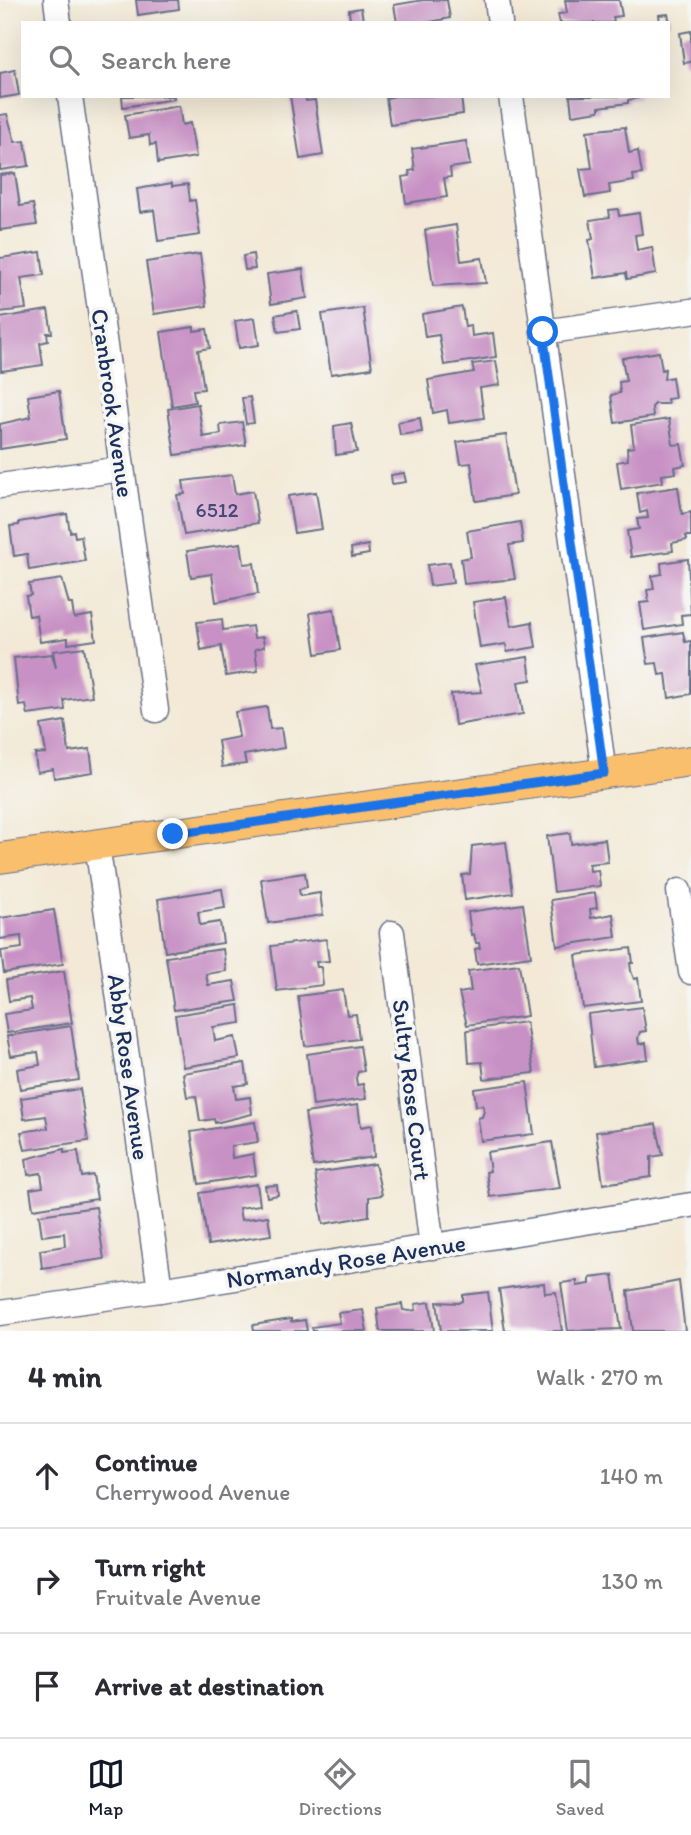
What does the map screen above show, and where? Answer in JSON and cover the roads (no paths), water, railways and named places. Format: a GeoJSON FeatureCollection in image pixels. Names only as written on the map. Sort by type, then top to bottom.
{"type":"FeatureCollection","features":[{"type":"Feature","properties":{"kind":"main road"},"geometry":{"type":"LineString","coordinates":[[0,858],[691,761]]}},
{"type":"Feature","properties":{"kind":"street"},"geometry":{"type":"LineString","coordinates":[[56,0],[60,21]]}},
{"type":"Feature","properties":{"kind":"street"},"geometry":{"type":"LineString","coordinates":[[497,0],[500,21]]}},
{"type":"Feature","properties":{"kind":"street","name":"Cranbrook Avenue"},"geometry":{"type":"LineString","coordinates":[[70,98],[156,710]]}},
{"type":"Feature","properties":{"kind":"street"},"geometry":{"type":"LineString","coordinates":[[510,98],[604,773]]}},
{"type":"Feature","properties":{"kind":"street"},"geometry":{"type":"LineString","coordinates":[[543,332],[691,312]]}},
{"type":"Feature","properties":{"kind":"street"},"geometry":{"type":"LineString","coordinates":[[0,486],[122,469]]}},
{"type":"Feature","properties":{"kind":"street","name":"Abby Rose Avenue"},"geometry":{"type":"LineString","coordinates":[[97,844],[160,1290]]}},
{"type":"Feature","properties":{"kind":"street"},"geometry":{"type":"LineString","coordinates":[[679,891],[691,972]]}},
{"type":"Feature","properties":{"kind":"street","name":"Sultry Rose Court"},"geometry":{"type":"LineString","coordinates":[[392,933],[432,1247]]}},
{"type":"Feature","properties":{"kind":"street","name":"Normandy Rose Avenue"},"geometry":{"type":"LineString","coordinates":[[0,1313],[691,1205]]}}]}
